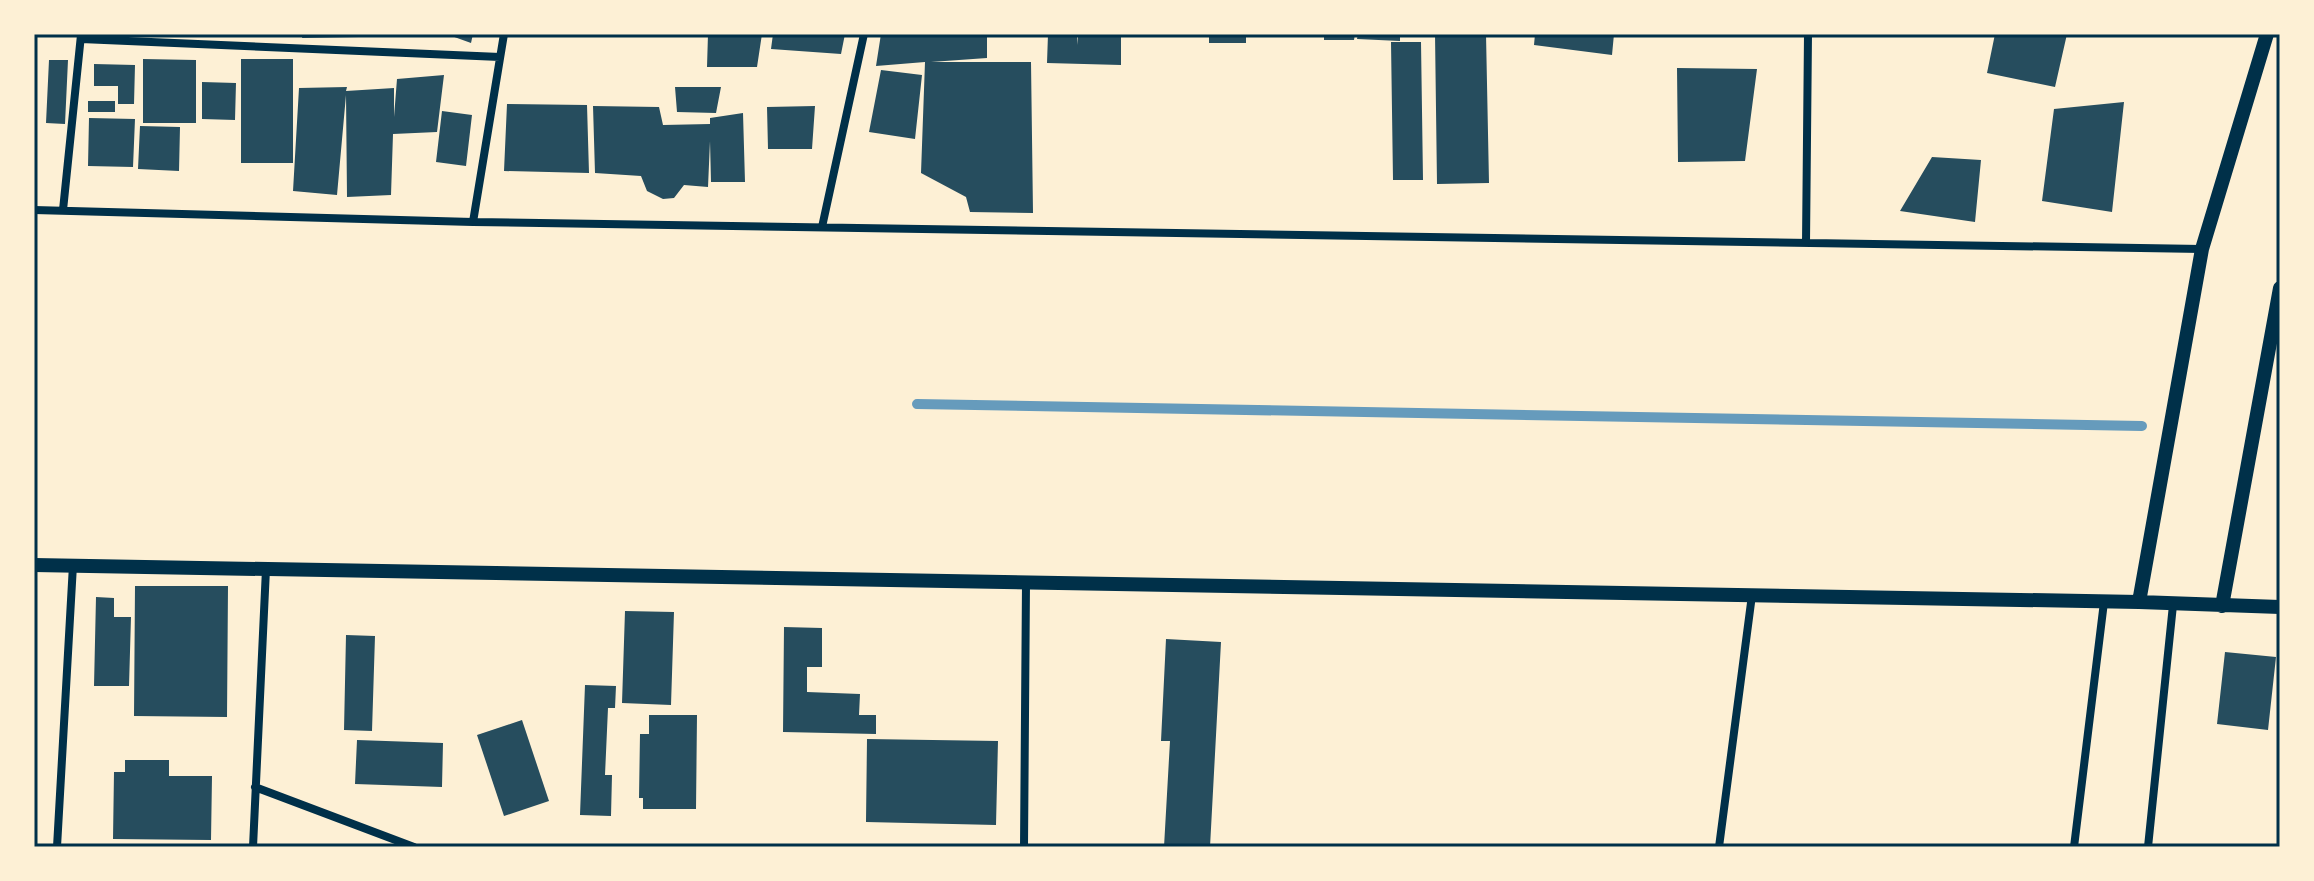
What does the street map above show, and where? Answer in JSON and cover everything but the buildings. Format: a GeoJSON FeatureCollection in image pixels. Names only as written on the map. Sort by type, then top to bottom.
{"type":"FeatureCollection","features":[{"type":"Feature","properties":{"kind":"street"},"geometry":{"type":"LineString","coordinates":[[473,222],[504,34]]}},
{"type":"Feature","properties":{"kind":"street"},"geometry":{"type":"LineString","coordinates":[[822,227],[864,34]]}},
{"type":"Feature","properties":{"kind":"street"},"geometry":{"type":"LineString","coordinates":[[1806,243],[1808,34]]}},
{"type":"Feature","properties":{"kind":"street"},"geometry":{"type":"LineString","coordinates":[[2139,602],[2202,249],[2267,34]]}},
{"type":"Feature","properties":{"kind":"street"},"geometry":{"type":"LineString","coordinates":[[63,210],[81,36],[500,57]]}},
{"type":"Feature","properties":{"kind":"street"},"geometry":{"type":"LineString","coordinates":[[34,210],[473,222],[2202,249]]}},
{"type":"Feature","properties":{"kind":"street"},"geometry":{"type":"LineString","coordinates":[[2222,606],[2280,288]]}},
{"type":"Feature","properties":{"kind":"street"},"geometry":{"type":"LineString","coordinates":[[34,565],[2280,607]]}},
{"type":"Feature","properties":{"kind":"street"},"geometry":{"type":"LineString","coordinates":[[57,847],[73,565]]}},
{"type":"Feature","properties":{"kind":"street"},"geometry":{"type":"LineString","coordinates":[[253,847],[266,569]]}},
{"type":"Feature","properties":{"kind":"street"},"geometry":{"type":"LineString","coordinates":[[1024,847],[1026,583]]}},
{"type":"Feature","properties":{"kind":"street"},"geometry":{"type":"LineString","coordinates":[[1719,847],[1752,595]]}},
{"type":"Feature","properties":{"kind":"street"},"geometry":{"type":"LineString","coordinates":[[2074,847],[2104,602]]}},
{"type":"Feature","properties":{"kind":"street"},"geometry":{"type":"LineString","coordinates":[[2148,847],[2173,605]]}},
{"type":"Feature","properties":{"kind":"street"},"geometry":{"type":"LineString","coordinates":[[255,787],[414,847]]}},
{"type":"Feature","properties":{"kind":"waterway"},"geometry":{"type":"LineString","coordinates":[[917,404],[2142,426]]}}]}
